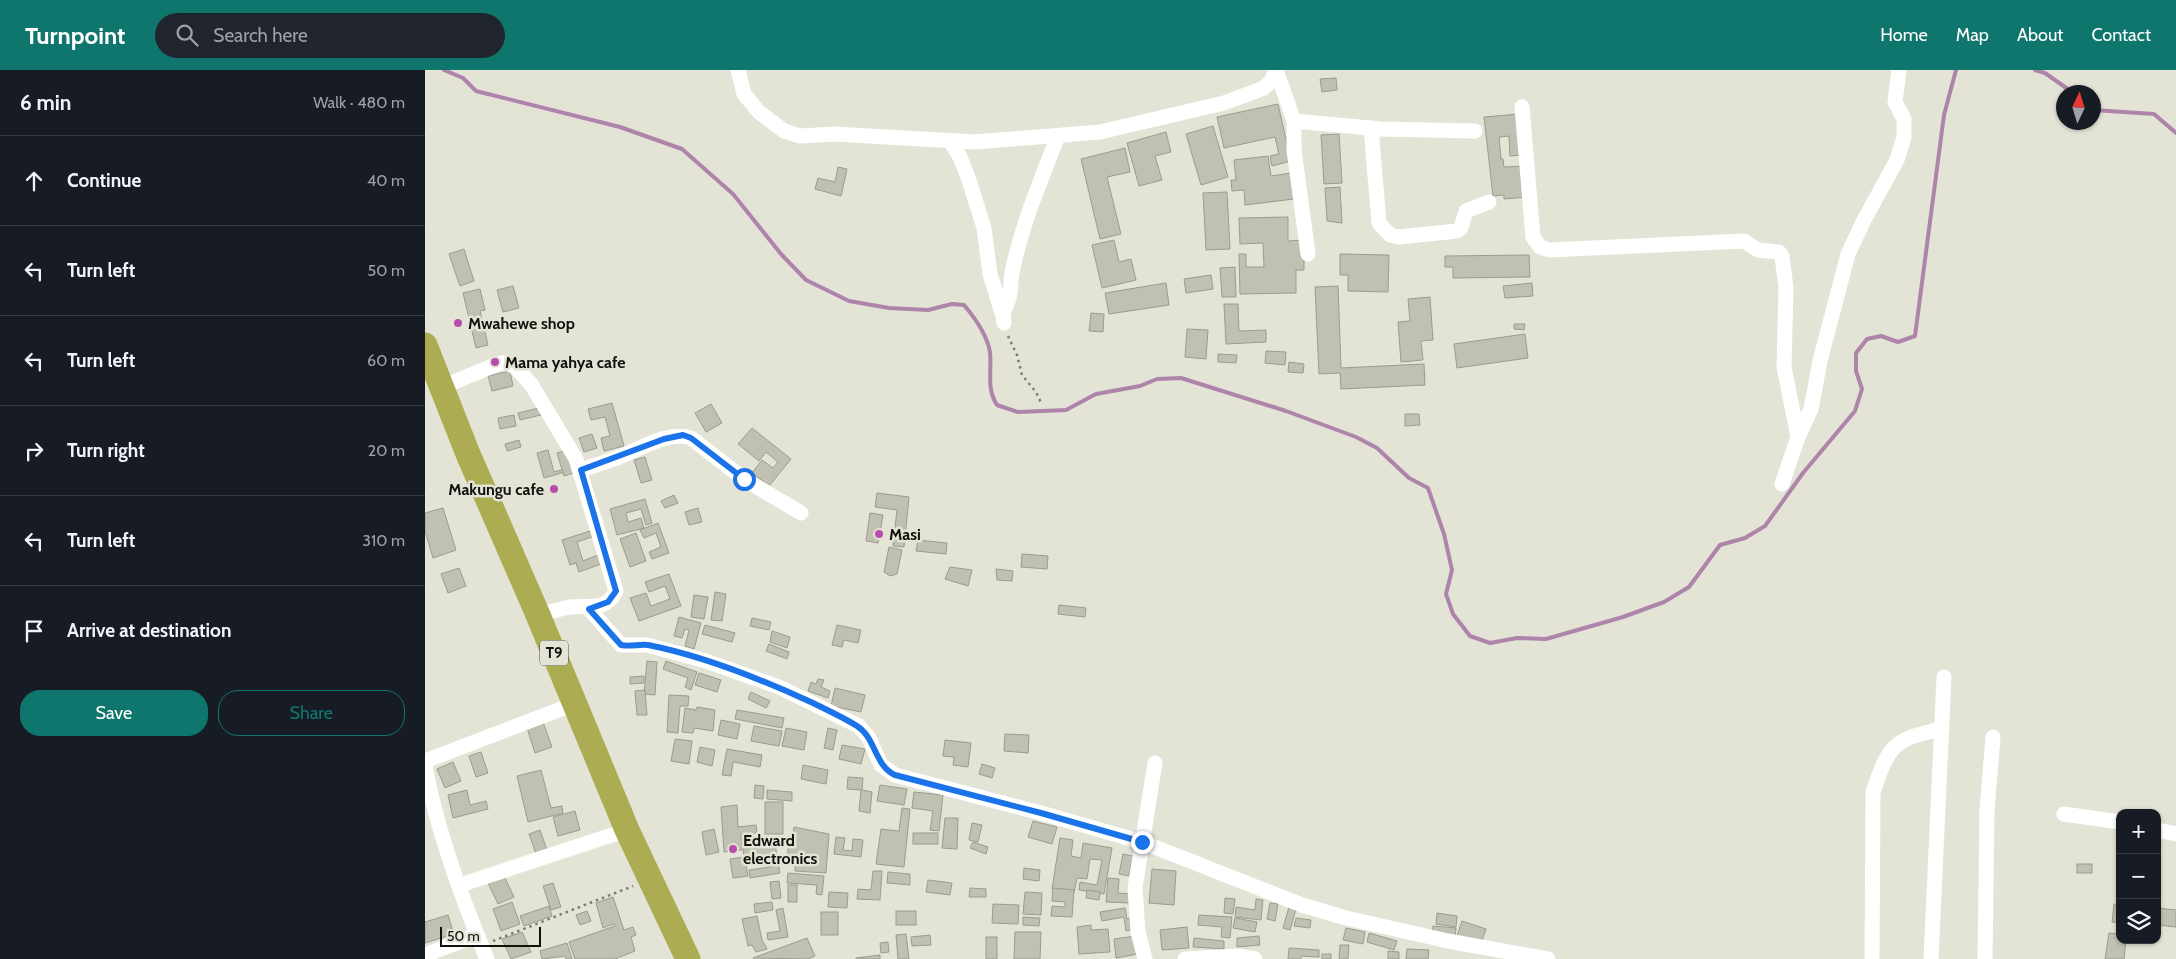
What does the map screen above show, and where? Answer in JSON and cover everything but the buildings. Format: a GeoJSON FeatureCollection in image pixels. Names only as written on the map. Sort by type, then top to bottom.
{"type":"FeatureCollection","features":[{"type":"Feature","properties":{"kind":"highway","name":"T9"},"geometry":{"type":"LineString","coordinates":[[425,344],[468,454],[539,615],[627,830],[688,959]]}},
{"type":"Feature","properties":{"kind":"street"},"geometry":{"type":"LineString","coordinates":[[738,70],[744,94],[759,112],[784,131],[800,136],[835,134],[950,141],[1100,132],[1224,103],[1264,88],[1272,80],[1276,70]]}},
{"type":"Feature","properties":{"kind":"street"},"geometry":{"type":"LineString","coordinates":[[1276,70],[1294,121],[1294,150],[1308,254]]}},
{"type":"Feature","properties":{"kind":"street"},"geometry":{"type":"LineString","coordinates":[[1782,484],[1798,438],[1811,410],[1821,361],[1848,254],[1864,220],[1897,160],[1903,138],[1904,119],[1895,102],[1899,70]]}},
{"type":"Feature","properties":{"kind":"street"},"geometry":{"type":"LineString","coordinates":[[1523,107],[1533,237],[1540,247],[1549,250],[1744,241],[1758,250],[1779,252],[1782,256],[1786,288],[1784,367],[1798,438]]}},
{"type":"Feature","properties":{"kind":"street"},"geometry":{"type":"LineString","coordinates":[[1294,121],[1371,128],[1475,131]]}},
{"type":"Feature","properties":{"kind":"street"},"geometry":{"type":"LineString","coordinates":[[1371,128],[1379,223],[1390,235],[1399,237],[1457,232],[1461,228],[1466,211],[1489,202]]}},
{"type":"Feature","properties":{"kind":"street"},"geometry":{"type":"LineString","coordinates":[[1003,318],[1010,297],[1013,269],[1037,187],[1058,136]]}},
{"type":"Feature","properties":{"kind":"street"},"geometry":{"type":"LineString","coordinates":[[950,141],[960,157],[968,177],[984,228],[990,274],[1003,318]]}},
{"type":"Feature","properties":{"kind":"street"},"geometry":{"type":"LineString","coordinates":[[442,387],[500,363],[507,363],[515,367],[531,384],[558,427],[581,470],[616,591],[608,602],[589,609],[573,607],[539,615]]}},
{"type":"Feature","properties":{"kind":"street"},"geometry":{"type":"LineString","coordinates":[[581,470],[664,439],[683,435],[691,438],[744,479],[801,513]]}},
{"type":"Feature","properties":{"kind":"street"},"geometry":{"type":"LineString","coordinates":[[589,609],[621,645],[647,645],[742,673],[779,687],[859,726],[869,738],[881,765],[895,775],[1041,813],[1142,842],[1302,905],[1448,941],[1548,959]]}},
{"type":"Feature","properties":{"kind":"street"},"geometry":{"type":"LineString","coordinates":[[1931,959],[1944,677]]}},
{"type":"Feature","properties":{"kind":"street"},"geometry":{"type":"LineString","coordinates":[[425,761],[574,704]]}},
{"type":"Feature","properties":{"kind":"street"},"geometry":{"type":"LineString","coordinates":[[1872,959],[1873,792],[1881,768],[1892,749],[1910,736],[1942,729]]}},
{"type":"Feature","properties":{"kind":"street"},"geometry":{"type":"LineString","coordinates":[[1985,959],[1987,810],[1993,737]]}},
{"type":"Feature","properties":{"kind":"street"},"geometry":{"type":"LineString","coordinates":[[1145,959],[1135,909],[1135,888],[1155,763]]}},
{"type":"Feature","properties":{"kind":"street"},"geometry":{"type":"LineString","coordinates":[[425,766],[430,794],[482,946],[425,955]]}},
{"type":"Feature","properties":{"kind":"street"},"geometry":{"type":"LineString","coordinates":[[2064,814],[2116,821]]}},
{"type":"Feature","properties":{"kind":"street"},"geometry":{"type":"LineString","coordinates":[[460,885],[627,830]]}},
{"type":"Feature","properties":{"kind":"street"},"geometry":{"type":"LineString","coordinates":[[2161,831],[2176,834]]}},
{"type":"Feature","properties":{"kind":"street"},"geometry":{"type":"LineString","coordinates":[[1185,959],[1237,956],[1255,959]]}},
{"type":"Feature","properties":{"kind":"path"},"geometry":{"type":"LineString","coordinates":[[1003,318],[1017,355],[1022,375],[1036,392],[1041,405]]}},
{"type":"Feature","properties":{"kind":"path"},"geometry":{"type":"LineString","coordinates":[[482,946],[650,879]]}},
{"type":"Feature","properties":{"kind":"waterway"},"geometry":{"type":"LineString","coordinates":[[444,70],[463,78],[476,91],[620,127],[682,149],[733,194],[781,254],[806,280],[849,301],[889,308],[928,310],[952,304],[964,305],[986,339],[990,352],[990,386],[997,405],[1018,412],[1066,410],[1096,394],[1140,386],[1157,379],[1181,378],[1286,411],[1356,437],[1377,448],[1409,478],[1428,488],[1444,534],[1452,570],[1446,594],[1453,614],[1470,636],[1490,643],[1517,638],[1546,639],[1623,617],[1664,602],[1689,587],[1720,545],[1745,538],[1765,526],[1803,473],[1855,411],[1862,389],[1856,371],[1856,353],[1867,339],[1881,336],[1898,342],[1915,336],[1944,115],[1956,70]]}},
{"type":"Feature","properties":{"kind":"waterway"},"geometry":{"type":"LineString","coordinates":[[2035,70],[2045,73],[2062,85]]}},
{"type":"Feature","properties":{"kind":"waterway"},"geometry":{"type":"LineString","coordinates":[[2101,111],[2154,114],[2176,133]]}},
{"type":"Feature","properties":{"kind":"place","name":"Mwahewe shop"},"geometry":{"type":"Point","coordinates":[458,323]}},
{"type":"Feature","properties":{"kind":"place","name":"Mama yahya cafe"},"geometry":{"type":"Point","coordinates":[495,362]}},
{"type":"Feature","properties":{"kind":"place","name":"Makungu cafe"},"geometry":{"type":"Point","coordinates":[554,489]}},
{"type":"Feature","properties":{"kind":"place","name":"Masi"},"geometry":{"type":"Point","coordinates":[879,534]}},
{"type":"Feature","properties":{"kind":"place","name":"Edward electronics"},"geometry":{"type":"Point","coordinates":[733,849]}},
{"type":"Feature","properties":{"kind":"route"},"geometry":{"type":"LineString","coordinates":[[744,479],[691,438],[683,435],[664,439],[581,470],[616,591],[608,602],[597,608],[589,609],[621,645],[647,645],[742,673],[779,687],[859,726],[869,738],[881,765],[895,775],[1041,813],[1142,842]]}}]}
